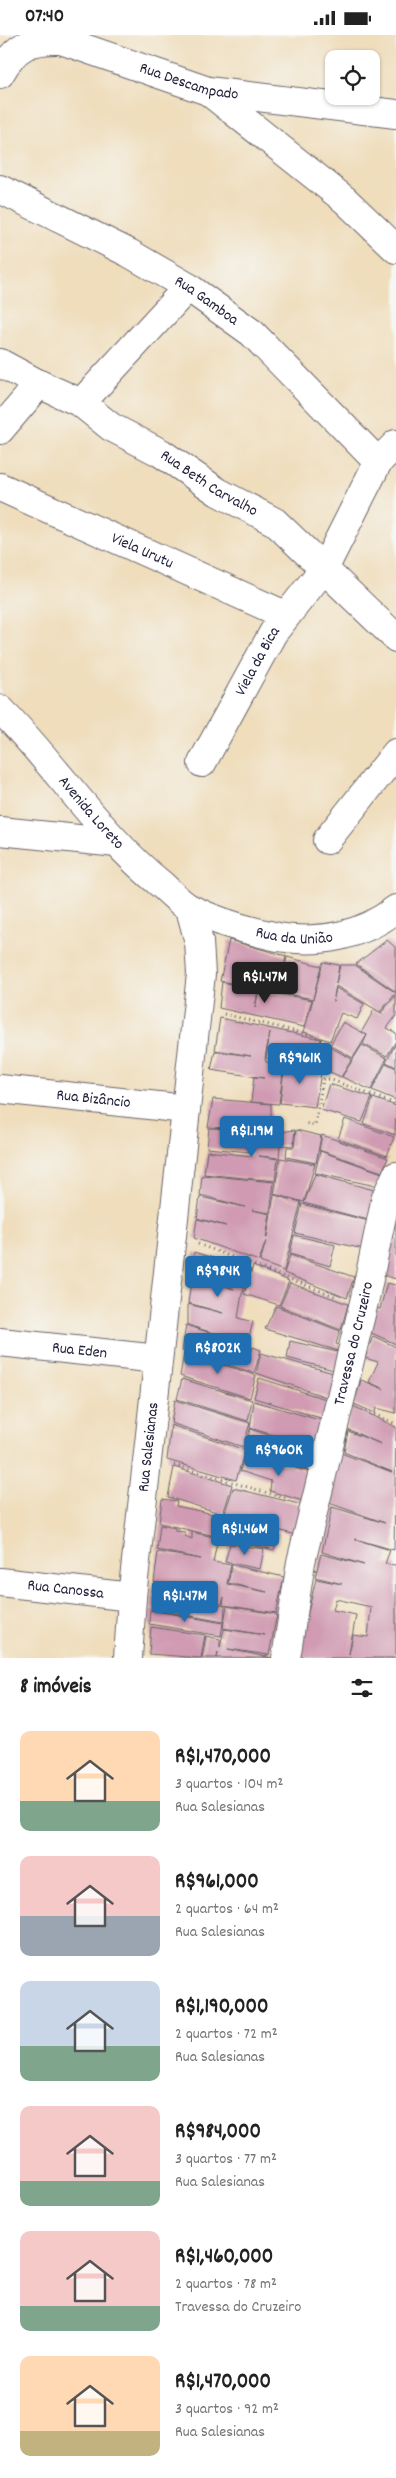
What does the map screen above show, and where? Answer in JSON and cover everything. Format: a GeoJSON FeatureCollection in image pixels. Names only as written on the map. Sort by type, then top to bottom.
{"type":"FeatureCollection","features":[{"type":"Feature","properties":{"kind":"street","name":"Rua Descampado"},"geometry":{"type":"LineString","coordinates":[[0,74],[16,51],[28,43],[41,39],[61,40],[208,91],[396,114]]}},
{"type":"Feature","properties":{"kind":"street"},"geometry":{"type":"LineString","coordinates":[[208,91],[345,200],[396,249]]}},
{"type":"Feature","properties":{"kind":"street","name":"Rua Gamboa"},"geometry":{"type":"LineString","coordinates":[[0,189],[129,253],[188,287],[252,333],[387,453]]}},
{"type":"Feature","properties":{"kind":"street"},"geometry":{"type":"LineString","coordinates":[[81,403],[188,287]]}},
{"type":"Feature","properties":{"kind":"street","name":"Rua Beth Carvalho"},"geometry":{"type":"LineString","coordinates":[[0,363],[39,384],[81,403],[111,427],[161,453],[218,492],[275,522],[396,637]]}},
{"type":"Feature","properties":{"kind":"street"},"geometry":{"type":"LineString","coordinates":[[0,430],[39,384]]}},
{"type":"Feature","properties":{"kind":"street","name":"Viela da Bica"},"geometry":{"type":"LineString","coordinates":[[202,763],[273,633],[285,615],[324,567],[387,453]]}},
{"type":"Feature","properties":{"kind":"street","name":"Viela Urutu"},"geometry":{"type":"LineString","coordinates":[[0,487],[285,615]]}},
{"type":"Feature","properties":{"kind":"street","name":"Avenida Loreto"},"geometry":{"type":"LineString","coordinates":[[0,709],[28,737],[117,843],[150,875],[190,909]]}},
{"type":"Feature","properties":{"kind":"street"},"geometry":{"type":"LineString","coordinates":[[327,840],[396,753]]}},
{"type":"Feature","properties":{"kind":"street"},"geometry":{"type":"LineString","coordinates":[[0,831],[117,843]]}},
{"type":"Feature","properties":{"kind":"street","name":"Rua da União"},"geometry":{"type":"LineString","coordinates":[[190,909],[251,932],[300,941],[333,939],[385,918],[396,909]]}},
{"type":"Feature","properties":{"kind":"street","name":"Rua Salesianas"},"geometry":{"type":"LineString","coordinates":[[128,1658],[132,1597],[201,974],[199,942],[190,909]]}},
{"type":"Feature","properties":{"kind":"street","name":"Rua Bizâncio"},"geometry":{"type":"LineString","coordinates":[[0,1089],[186,1109]]}},
{"type":"Feature","properties":{"kind":"street","name":"Travessa do Cruzeiro"},"geometry":{"type":"LineString","coordinates":[[286,1658],[301,1562],[363,1307],[386,1197],[396,1176]]}},
{"type":"Feature","properties":{"kind":"street","name":"Rua Eden"},"geometry":{"type":"LineString","coordinates":[[0,1342],[158,1359]]}},
{"type":"Feature","properties":{"kind":"street","name":"Rua Canossa"},"geometry":{"type":"LineString","coordinates":[[0,1582],[132,1597]]}},
{"type":"Feature","properties":{"kind":"path"},"geometry":{"type":"LineString","coordinates":[[197,1008],[324,1041],[317,1067],[323,1079],[316,1125],[303,1123]]}},
{"type":"Feature","properties":{"kind":"path"},"geometry":{"type":"LineString","coordinates":[[323,1079],[330,1079],[396,1103]]}},
{"type":"Feature","properties":{"kind":"path"},"geometry":{"type":"LineString","coordinates":[[172,1234],[363,1307]]}},
{"type":"Feature","properties":{"kind":"path"},"geometry":{"type":"LineString","coordinates":[[360,1407],[396,1424]]}},
{"type":"Feature","properties":{"kind":"path"},"geometry":{"type":"LineString","coordinates":[[147,1458],[314,1507]]}},
{"type":"Feature","properties":{"kind":"building"},"geometry":{"type":"Polygon","coordinates":[[[229,940],[286,956],[282,977],[256,971],[283,978],[287,957],[321,966],[313,999],[220,981],[229,940]]]}},
{"type":"Feature","properties":{"kind":"building"},"geometry":{"type":"Polygon","coordinates":[[[387,940],[396,948],[396,992],[356,964],[387,940]]]}},
{"type":"Feature","properties":{"kind":"building"},"geometry":{"type":"Polygon","coordinates":[[[323,962],[339,965],[336,984],[340,965],[355,965],[396,993],[380,1012],[336,986],[333,1002],[336,988],[364,1004],[357,1019],[341,1013],[330,1041],[304,1032],[323,962]]]}},
{"type":"Feature","properties":{"kind":"building"},"geometry":{"type":"Polygon","coordinates":[[[222,982],[258,990],[255,1008],[259,990],[312,1000],[304,1027],[219,1008],[222,982]]]}},
{"type":"Feature","properties":{"kind":"building"},"geometry":{"type":"Polygon","coordinates":[[[396,995],[396,1016],[387,1028],[396,1033],[396,1041],[387,1056],[363,1044],[367,1035],[362,1031],[374,1010],[384,1015],[381,1013],[396,995]]]}},
{"type":"Feature","properties":{"kind":"building"},"geometry":{"type":"Polygon","coordinates":[[[220,1018],[321,1039],[314,1065],[266,1058],[270,1032],[265,1058],[266,1062],[284,1064],[279,1104],[251,1102],[254,1077],[264,1078],[211,1070],[215,1051],[251,1056],[215,1050],[220,1018]]]}},
{"type":"Feature","properties":{"kind":"building"},"geometry":{"type":"Polygon","coordinates":[[[343,1022],[367,1035],[353,1058],[330,1045],[343,1022]]]}},
{"type":"Feature","properties":{"kind":"building"},"geometry":{"type":"Polygon","coordinates":[[[396,1043],[396,1067],[386,1062],[396,1043]]]}},
{"type":"Feature","properties":{"kind":"building"},"geometry":{"type":"Polygon","coordinates":[[[362,1045],[387,1058],[371,1090],[342,1077],[362,1045]]]}},
{"type":"Feature","properties":{"kind":"building"},"geometry":{"type":"Polygon","coordinates":[[[328,1046],[352,1059],[341,1077],[319,1067],[328,1046]]]}},
{"type":"Feature","properties":{"kind":"building"},"geometry":{"type":"Polygon","coordinates":[[[285,1063],[313,1066],[313,1071],[321,1073],[315,1107],[280,1103],[285,1063]]]}},
{"type":"Feature","properties":{"kind":"building"},"geometry":{"type":"Polygon","coordinates":[[[386,1063],[396,1068],[396,1100],[372,1090],[386,1063]]]}},
{"type":"Feature","properties":{"kind":"building"},"geometry":{"type":"Polygon","coordinates":[[[329,1084],[372,1097],[362,1122],[321,1110],[329,1084]]]}},
{"type":"Feature","properties":{"kind":"building"},"geometry":{"type":"Polygon","coordinates":[[[373,1098],[396,1106],[395,1135],[364,1124],[373,1098]]]}},
{"type":"Feature","properties":{"kind":"building"},"geometry":{"type":"Polygon","coordinates":[[[213,1099],[271,1104],[271,1130],[208,1127],[213,1099]]]}},
{"type":"Feature","properties":{"kind":"building"},"geometry":{"type":"Polygon","coordinates":[[[345,1119],[394,1137],[387,1156],[338,1139],[345,1119]]]}},
{"type":"Feature","properties":{"kind":"building"},"geometry":{"type":"Polygon","coordinates":[[[209,1128],[253,1130],[250,1152],[207,1148],[209,1128]]]}},
{"type":"Feature","properties":{"kind":"building"},"geometry":{"type":"Polygon","coordinates":[[[254,1130],[279,1132],[295,1130],[293,1146],[280,1145],[279,1158],[259,1156],[278,1159],[275,1181],[204,1174],[207,1151],[251,1156],[254,1130]]]}},
{"type":"Feature","properties":{"kind":"building"},"geometry":{"type":"Polygon","coordinates":[[[296,1130],[321,1136],[316,1163],[286,1157],[287,1147],[294,1147],[296,1130]]]}},
{"type":"Feature","properties":{"kind":"building"},"geometry":{"type":"Polygon","coordinates":[[[322,1135],[388,1158],[382,1172],[319,1150],[322,1135]]]}},
{"type":"Feature","properties":{"kind":"building"},"geometry":{"type":"Polygon","coordinates":[[[320,1151],[382,1173],[376,1186],[315,1173],[320,1151]]]}},
{"type":"Feature","properties":{"kind":"building"},"geometry":{"type":"Polygon","coordinates":[[[280,1158],[315,1164],[304,1202],[274,1194],[280,1158]]]}},
{"type":"Feature","properties":{"kind":"building"},"geometry":{"type":"Polygon","coordinates":[[[315,1174],[374,1190],[368,1220],[304,1203],[315,1174]]]}},
{"type":"Feature","properties":{"kind":"building"},"geometry":{"type":"Polygon","coordinates":[[[202,1175],[274,1182],[270,1213],[252,1210],[270,1214],[266,1238],[274,1195],[301,1202],[284,1271],[260,1262],[266,1241],[259,1261],[194,1238],[197,1219],[226,1226],[197,1218],[200,1197],[245,1207],[200,1195],[202,1175]]]}},
{"type":"Feature","properties":{"kind":"building"},"geometry":{"type":"Polygon","coordinates":[[[302,1204],[369,1221],[363,1249],[295,1233],[302,1204]]]}},
{"type":"Feature","properties":{"kind":"building"},"geometry":{"type":"Polygon","coordinates":[[[393,1223],[396,1223],[396,1279],[383,1275],[393,1223]]]}},
{"type":"Feature","properties":{"kind":"building"},"geometry":{"type":"Polygon","coordinates":[[[294,1235],[335,1245],[330,1266],[290,1254],[294,1235]]]}},
{"type":"Feature","properties":{"kind":"building"},"geometry":{"type":"Polygon","coordinates":[[[194,1252],[251,1270],[242,1294],[238,1318],[253,1322],[247,1344],[188,1325],[188,1304],[223,1313],[188,1303],[192,1274],[234,1289],[191,1272],[194,1252]]]}},
{"type":"Feature","properties":{"kind":"building"},"geometry":{"type":"Polygon","coordinates":[[[290,1255],[354,1277],[347,1298],[284,1273],[290,1255]]]}},
{"type":"Feature","properties":{"kind":"building"},"geometry":{"type":"Polygon","coordinates":[[[253,1266],[289,1281],[279,1305],[244,1294],[253,1266]]]}},
{"type":"Feature","properties":{"kind":"building"},"geometry":{"type":"Polygon","coordinates":[[[290,1283],[348,1304],[341,1330],[280,1306],[290,1283]]]}},
{"type":"Feature","properties":{"kind":"building"},"geometry":{"type":"Polygon","coordinates":[[[387,1283],[396,1285],[396,1344],[367,1331],[372,1307],[380,1309],[387,1283]]]}},
{"type":"Feature","properties":{"kind":"building"},"geometry":{"type":"Polygon","coordinates":[[[276,1306],[340,1331],[336,1344],[343,1347],[342,1352],[265,1329],[276,1306]]]}},
{"type":"Feature","properties":{"kind":"building"},"geometry":{"type":"Polygon","coordinates":[[[186,1325],[235,1341],[234,1346],[252,1351],[253,1347],[261,1350],[254,1373],[182,1351],[186,1325]]]}},
{"type":"Feature","properties":{"kind":"building"},"geometry":{"type":"Polygon","coordinates":[[[373,1336],[396,1347],[396,1413],[376,1408],[375,1413],[354,1404],[361,1380],[384,1389],[369,1382],[378,1362],[365,1358],[373,1336]]]}},
{"type":"Feature","properties":{"kind":"building"},"geometry":{"type":"Polygon","coordinates":[[[290,1341],[342,1353],[338,1371],[287,1358],[290,1341]]]}},
{"type":"Feature","properties":{"kind":"building"},"geometry":{"type":"Polygon","coordinates":[[[184,1353],[256,1375],[250,1398],[180,1376],[184,1353]]]}},
{"type":"Feature","properties":{"kind":"building"},"geometry":{"type":"Polygon","coordinates":[[[261,1353],[337,1374],[332,1399],[256,1373],[261,1353]]]}},
{"type":"Feature","properties":{"kind":"building"},"geometry":{"type":"Polygon","coordinates":[[[259,1378],[332,1401],[327,1420],[254,1398],[259,1378]]]}},
{"type":"Feature","properties":{"kind":"building"},"geometry":{"type":"Polygon","coordinates":[[[182,1379],[252,1400],[248,1421],[177,1399],[182,1379]]]}},
{"type":"Feature","properties":{"kind":"building"},"geometry":{"type":"Polygon","coordinates":[[[175,1400],[250,1423],[243,1447],[171,1423],[175,1400]]]}},
{"type":"Feature","properties":{"kind":"building"},"geometry":{"type":"Polygon","coordinates":[[[254,1401],[326,1422],[320,1449],[250,1428],[254,1401]]]}},
{"type":"Feature","properties":{"kind":"building"},"geometry":{"type":"Polygon","coordinates":[[[351,1405],[396,1427],[394,1550],[355,1539],[390,1550],[385,1564],[396,1565],[396,1658],[297,1658],[316,1579],[342,1584],[315,1577],[321,1554],[364,1565],[322,1552],[332,1507],[385,1523],[329,1503],[341,1453],[392,1472],[344,1452],[348,1431],[381,1444],[347,1429],[351,1405]],[[336,1599],[333,1610],[356,1615],[349,1654],[353,1635],[368,1637],[371,1607],[336,1599]]]}},
{"type":"Feature","properties":{"kind":"building"},"geometry":{"type":"Polygon","coordinates":[[[171,1425],[245,1450],[236,1480],[167,1460],[171,1425]]]}},
{"type":"Feature","properties":{"kind":"building"},"geometry":{"type":"Polygon","coordinates":[[[250,1429],[319,1451],[314,1472],[245,1451],[250,1429]]]}},
{"type":"Feature","properties":{"kind":"building"},"geometry":{"type":"Polygon","coordinates":[[[245,1453],[313,1473],[306,1502],[270,1491],[271,1481],[240,1471],[245,1453]]]}},
{"type":"Feature","properties":{"kind":"building"},"geometry":{"type":"Polygon","coordinates":[[[174,1467],[232,1485],[223,1514],[168,1497],[174,1467]]]}},
{"type":"Feature","properties":{"kind":"building"},"geometry":{"type":"Polygon","coordinates":[[[233,1488],[307,1506],[299,1536],[224,1515],[233,1488]]]}},
{"type":"Feature","properties":{"kind":"building"},"geometry":{"type":"Polygon","coordinates":[[[162,1499],[177,1501],[176,1506],[223,1516],[220,1528],[224,1518],[279,1533],[274,1550],[159,1523],[162,1499]]]}},
{"type":"Feature","properties":{"kind":"building"},"geometry":{"type":"Polygon","coordinates":[[[160,1525],[175,1528],[175,1531],[185,1532],[185,1536],[192,1539],[192,1532],[218,1538],[213,1562],[231,1565],[227,1584],[267,1592],[228,1583],[232,1565],[284,1577],[276,1613],[223,1605],[224,1597],[222,1604],[152,1594],[154,1583],[192,1590],[154,1582],[158,1552],[201,1559],[157,1550],[160,1525]]]}},
{"type":"Feature","properties":{"kind":"building"},"geometry":{"type":"Polygon","coordinates":[[[230,1544],[264,1549],[260,1569],[225,1562],[230,1544]]]}},
{"type":"Feature","properties":{"kind":"building"},"geometry":{"type":"Polygon","coordinates":[[[152,1596],[225,1606],[224,1622],[151,1609],[152,1596]]]}},
{"type":"Feature","properties":{"kind":"building"},"geometry":{"type":"Polygon","coordinates":[[[227,1606],[277,1614],[269,1655],[228,1649],[272,1658],[202,1658],[206,1636],[220,1639],[220,1647],[224,1629],[265,1635],[223,1628],[227,1606]]]}},
{"type":"Feature","properties":{"kind":"building"},"geometry":{"type":"Polygon","coordinates":[[[150,1610],[223,1623],[221,1636],[149,1624],[150,1610]]]}},
{"type":"Feature","properties":{"kind":"building"},"geometry":{"type":"Polygon","coordinates":[[[151,1627],[205,1635],[201,1658],[149,1654],[151,1627]]]}}]}
